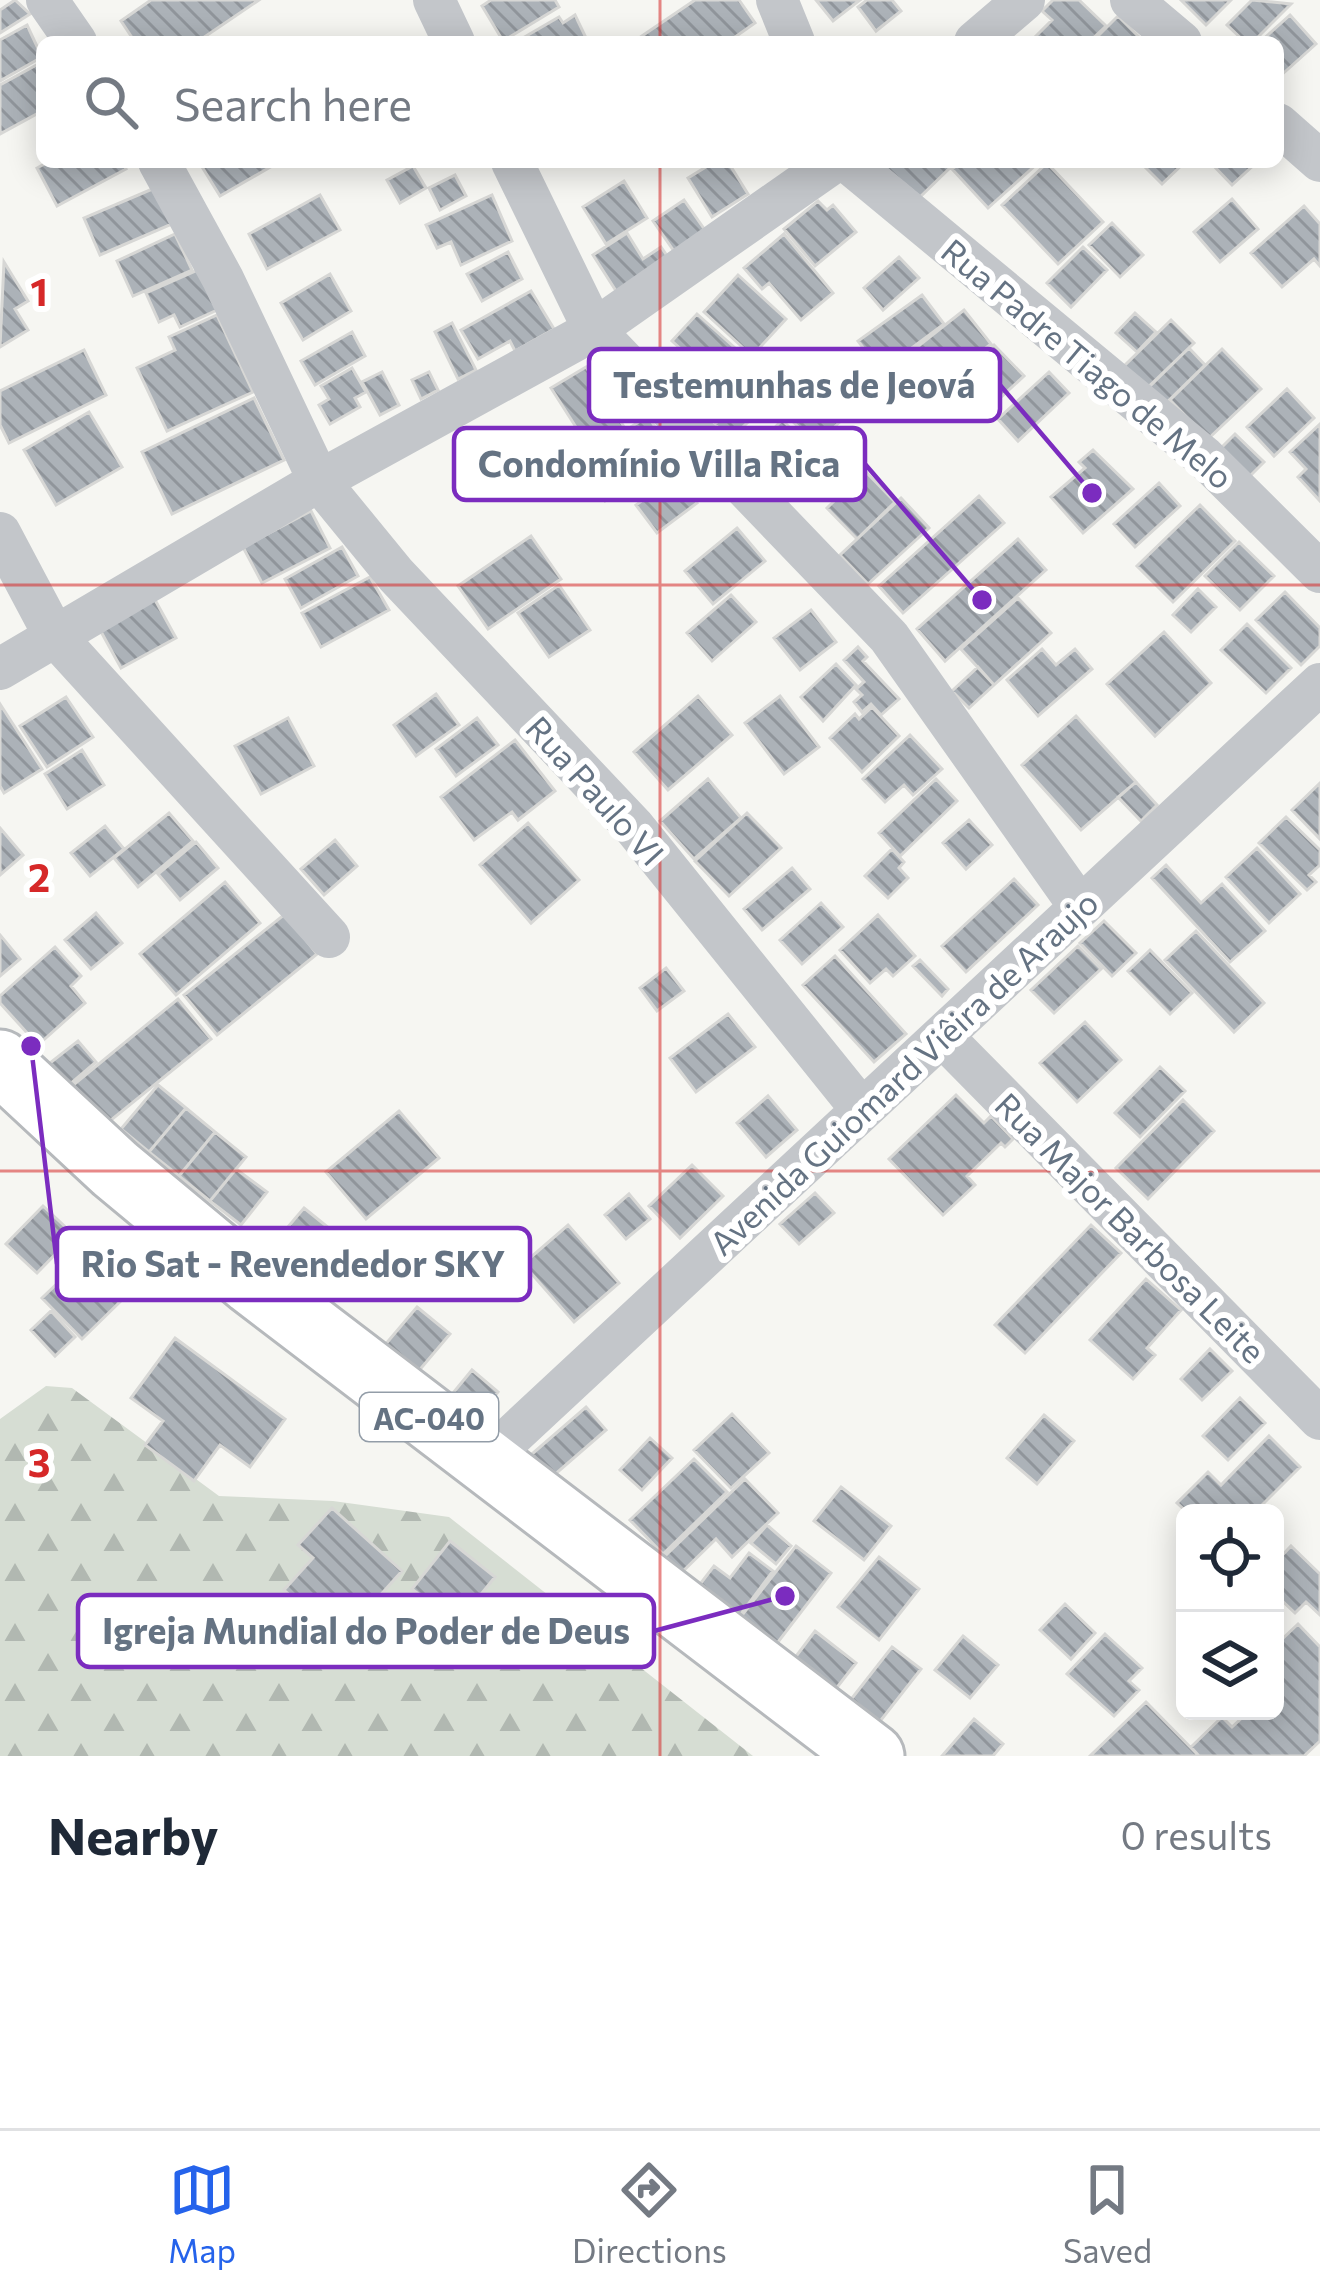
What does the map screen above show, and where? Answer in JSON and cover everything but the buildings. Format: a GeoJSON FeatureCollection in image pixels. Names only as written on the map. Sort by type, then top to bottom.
{"type":"FeatureCollection","features":[{"type":"Feature","properties":{"kind":"highway","name":"AC-040"},"geometry":{"type":"LineString","coordinates":[[0,1062],[115,1169],[251,1282],[872,1756]]}},
{"type":"Feature","properties":{"kind":"highway","name":"AC-040"},"geometry":{"type":"LineString","coordinates":[[0,1118],[221,1310],[808,1756]]}},
{"type":"Feature","properties":{"kind":"street"},"geometry":{"type":"LineString","coordinates":[[47,0],[72,36]]}},
{"type":"Feature","properties":{"kind":"street"},"geometry":{"type":"LineString","coordinates":[[434,0],[451,36]]}},
{"type":"Feature","properties":{"kind":"street"},"geometry":{"type":"LineString","coordinates":[[777,0],[792,36]]}},
{"type":"Feature","properties":{"kind":"street"},"geometry":{"type":"LineString","coordinates":[[982,36],[1024,0]]}},
{"type":"Feature","properties":{"kind":"street"},"geometry":{"type":"LineString","coordinates":[[1131,0],[1174,36]]}},
{"type":"Feature","properties":{"kind":"street"},"geometry":{"type":"LineString","coordinates":[[1284,129],[1320,161]]}},
{"type":"Feature","properties":{"kind":"street","name":"Rua Paulo VI"},"geometry":{"type":"LineString","coordinates":[[162,168],[224,279],[319,481],[396,574],[634,827],[862,1110]]}},
{"type":"Feature","properties":{"kind":"street"},"geometry":{"type":"LineString","coordinates":[[515,168],[594,330],[889,638],[1080,907]]}},
{"type":"Feature","properties":{"kind":"street"},"geometry":{"type":"LineString","coordinates":[[0,669],[319,481],[594,330],[825,168]]}},
{"type":"Feature","properties":{"kind":"street","name":"Rua Padre Tiago de Melo"},"geometry":{"type":"LineString","coordinates":[[855,168],[1204,457],[1320,572]]}},
{"type":"Feature","properties":{"kind":"street"},"geometry":{"type":"LineString","coordinates":[[0,533],[54,635],[328,937]]}},
{"type":"Feature","properties":{"kind":"street","name":"Avenida Guiomard Viêira de Araujo"},"geometry":{"type":"LineString","coordinates":[[486,1460],[1320,684]]}},
{"type":"Feature","properties":{"kind":"street","name":"Rua Major Barbosa Leite"},"geometry":{"type":"LineString","coordinates":[[942,1036],[1320,1419]]}},
{"type":"Feature","properties":{"kind":"green space"},"geometry":{"type":"Polygon","coordinates":[[[46,1386],[72,1388],[219,1496],[333,1501],[449,1517],[753,1756],[0,1756],[0,1419],[46,1386]]]}},
{"type":"Feature","properties":{"kind":"place","name":"Testemunhas de Jeová"},"geometry":{"type":"Point","coordinates":[1092,493]}},
{"type":"Feature","properties":{"kind":"place","name":"Condomínio Villa Rica"},"geometry":{"type":"Point","coordinates":[982,600]}},
{"type":"Feature","properties":{"kind":"place","name":"Rio Sat - Revendedor SKY"},"geometry":{"type":"Point","coordinates":[31,1046]}},
{"type":"Feature","properties":{"kind":"place","name":"Igreja Mundial do Poder de Deus"},"geometry":{"type":"Point","coordinates":[785,1596]}}]}
